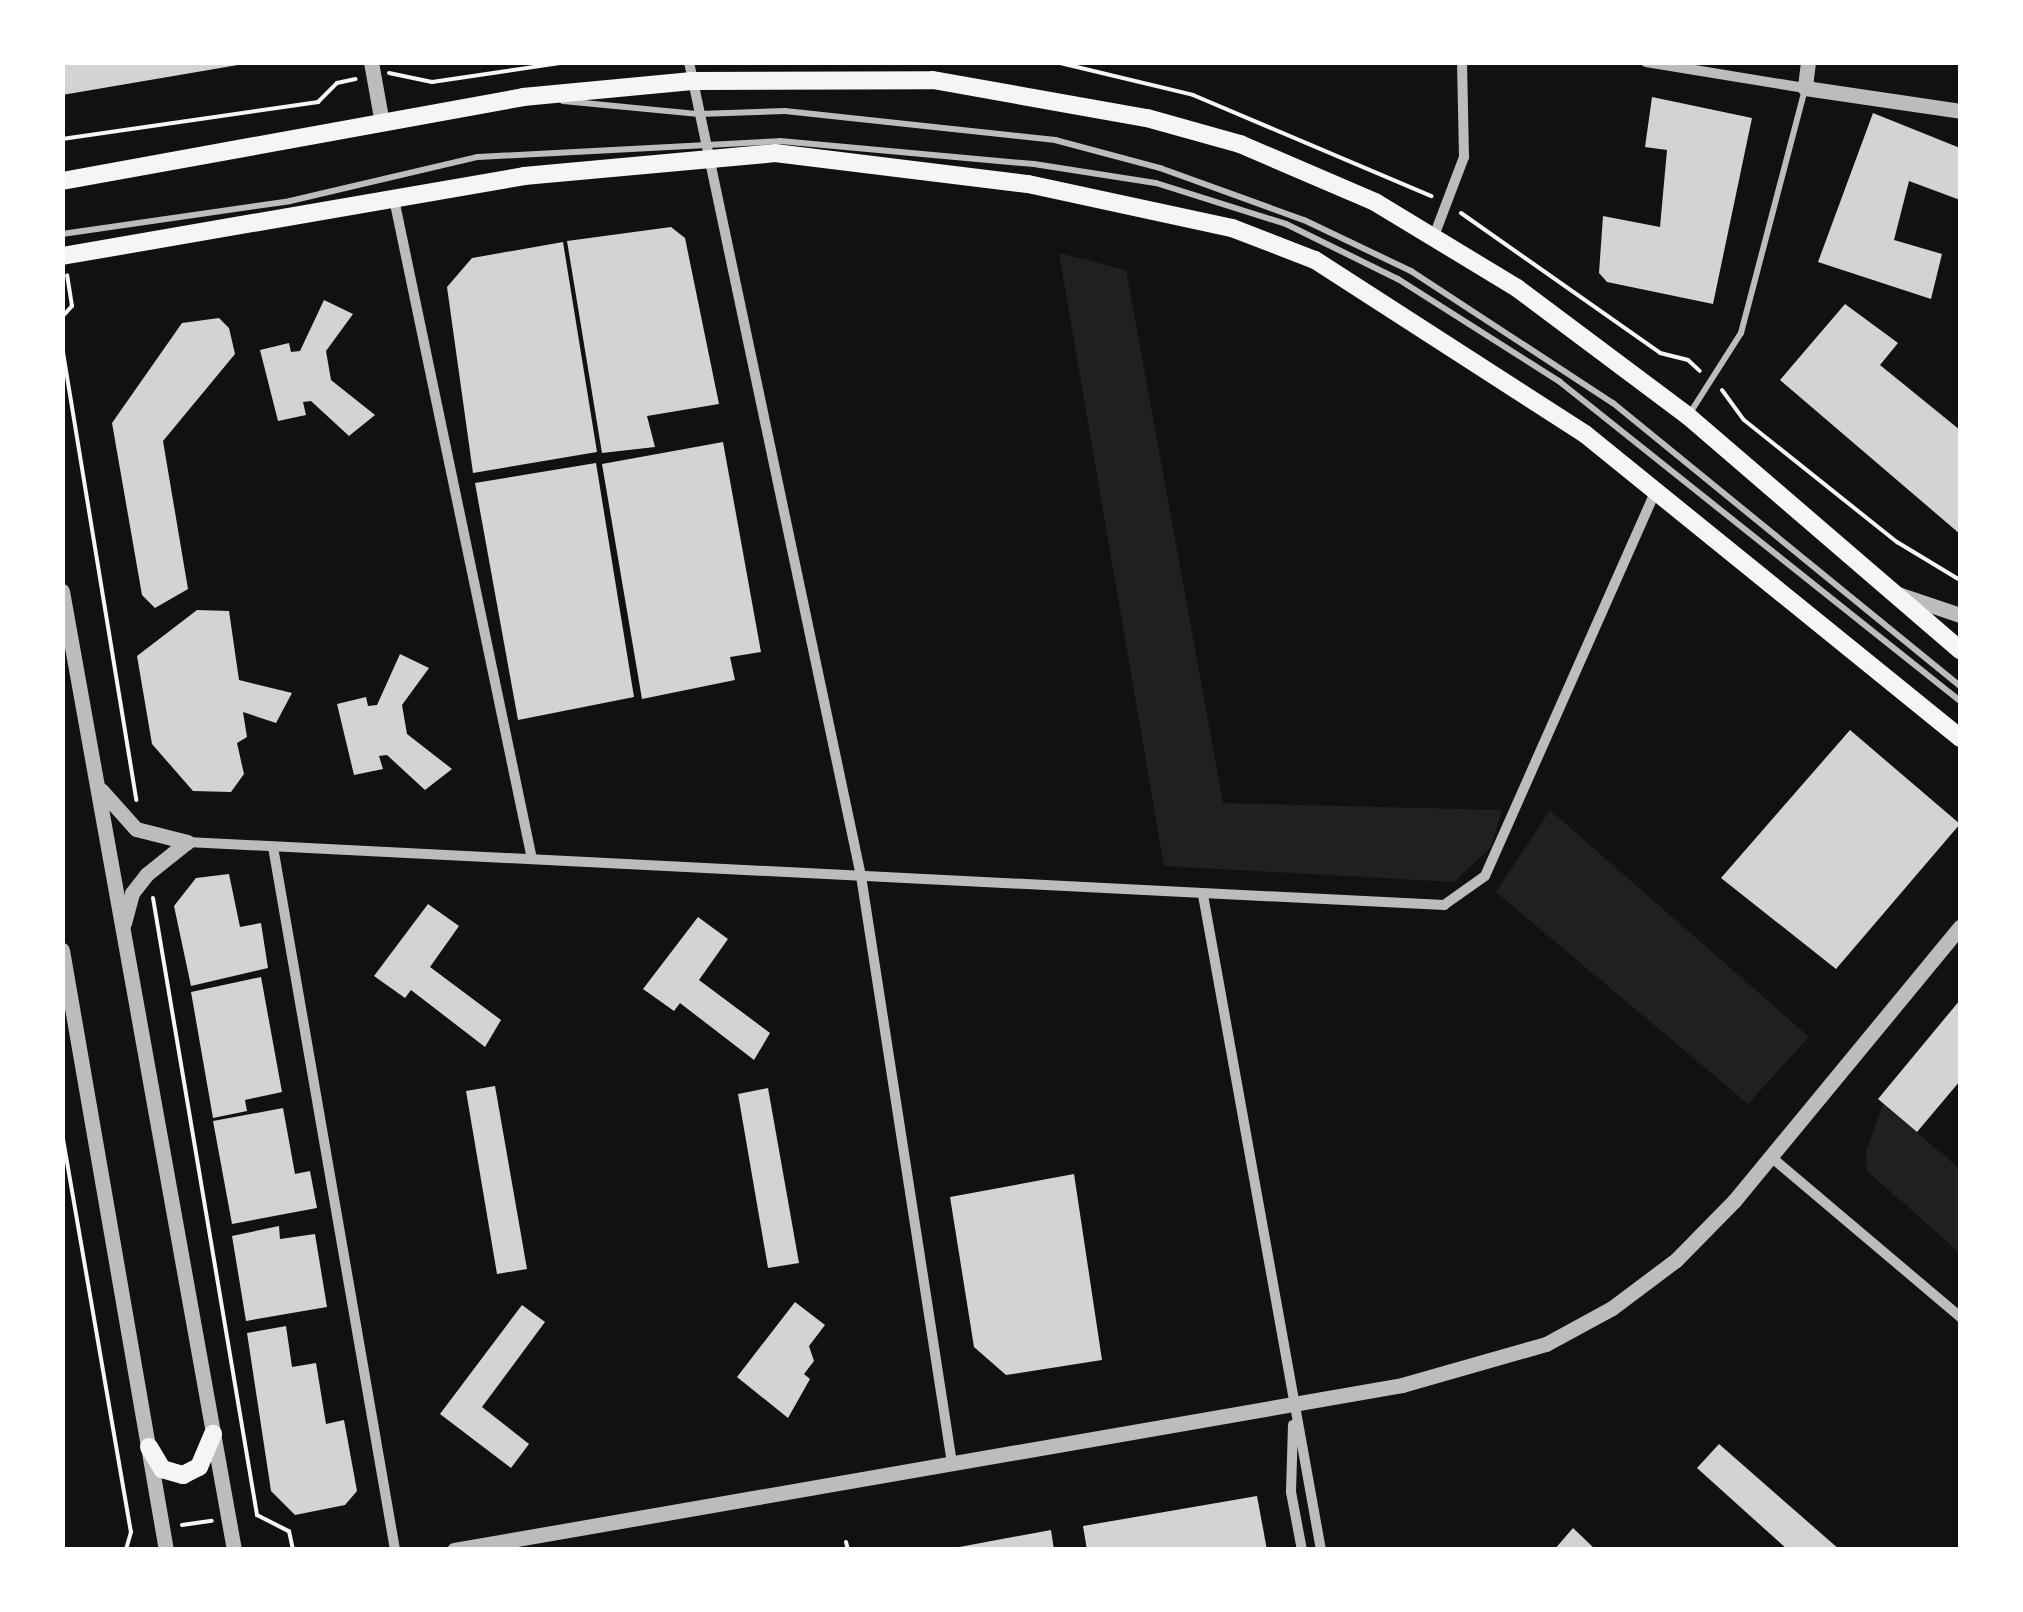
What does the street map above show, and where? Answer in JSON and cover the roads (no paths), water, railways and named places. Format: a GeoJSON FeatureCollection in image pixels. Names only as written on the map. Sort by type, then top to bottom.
{"type":"FeatureCollection","features":[{"type":"Feature","properties":{"kind":"main road"},"geometry":{"type":"LineString","coordinates":[[62,181],[690,72],[933,80],[1146,118],[1300,169],[1434,236],[1603,348],[1960,650]]}},
{"type":"Feature","properties":{"kind":"main road"},"geometry":{"type":"LineString","coordinates":[[63,256],[524,176],[707,152],[775,153],[1028,184],[1232,228],[1315,260],[1434,331],[1585,434],[1960,738]]}},
{"type":"Feature","properties":{"kind":"main road"},"geometry":{"type":"LineString","coordinates":[[149,1446],[162,1468],[184,1475],[199,1467],[213,1434]]}},
{"type":"Feature","properties":{"kind":"street"},"geometry":{"type":"LineString","coordinates":[[371,62],[382,123]]}},
{"type":"Feature","properties":{"kind":"street"},"geometry":{"type":"LineString","coordinates":[[1434,236],[1464,157],[1462,62]]}},
{"type":"Feature","properties":{"kind":"street"},"geometry":{"type":"LineString","coordinates":[[1646,62],[1960,111]]}},
{"type":"Feature","properties":{"kind":"street"},"geometry":{"type":"LineString","coordinates":[[1805,88],[1808,62]]}},
{"type":"Feature","properties":{"kind":"street"},"geometry":{"type":"LineString","coordinates":[[690,72],[861,876],[952,1463]]}},
{"type":"Feature","properties":{"kind":"street"},"geometry":{"type":"LineString","coordinates":[[394,199],[532,860]]}},
{"type":"Feature","properties":{"kind":"street"},"geometry":{"type":"LineString","coordinates":[[98,786],[142,831],[187,842],[1444,905],[1473,889],[1486,876],[1655,492]]}},
{"type":"Feature","properties":{"kind":"street"},"geometry":{"type":"LineString","coordinates":[[62,591],[234,1550]]}},
{"type":"Feature","properties":{"kind":"street"},"geometry":{"type":"LineString","coordinates":[[1894,593],[1960,615]]}},
{"type":"Feature","properties":{"kind":"street"},"geometry":{"type":"LineString","coordinates":[[123,929],[132,893],[149,872],[187,842]]}},
{"type":"Feature","properties":{"kind":"street"},"geometry":{"type":"LineString","coordinates":[[274,847],[395,1550]]}},
{"type":"Feature","properties":{"kind":"street"},"geometry":{"type":"LineString","coordinates":[[1202,895],[1321,1550]]}},
{"type":"Feature","properties":{"kind":"street"},"geometry":{"type":"LineString","coordinates":[[454,1550],[1476,1370],[1546,1344],[1612,1308],[1676,1260],[1771,1157],[1960,927]]}},
{"type":"Feature","properties":{"kind":"street"},"geometry":{"type":"LineString","coordinates":[[62,950],[166,1550]]}},
{"type":"Feature","properties":{"kind":"street"},"geometry":{"type":"LineString","coordinates":[[1771,1157],[1960,1316]]}},
{"type":"Feature","properties":{"kind":"street"},"geometry":{"type":"LineString","coordinates":[[1294,1404],[1291,1492],[1302,1550]]}},
{"type":"Feature","properties":{"kind":"lane"},"geometry":{"type":"LineString","coordinates":[[1688,416],[1741,333],[1805,88]]}},
{"type":"Feature","properties":{"kind":"lane"},"geometry":{"type":"LineString","coordinates":[[523,98],[699,114],[785,111],[1054,140],[1160,168],[1304,220],[1411,271],[1614,403],[1960,686]]}},
{"type":"Feature","properties":{"kind":"lane"},"geometry":{"type":"LineString","coordinates":[[62,234],[290,200],[478,157],[707,152],[780,141],[1034,164],[1156,183],[1286,224],[1398,279],[1560,382],[1960,701]]}}]}
